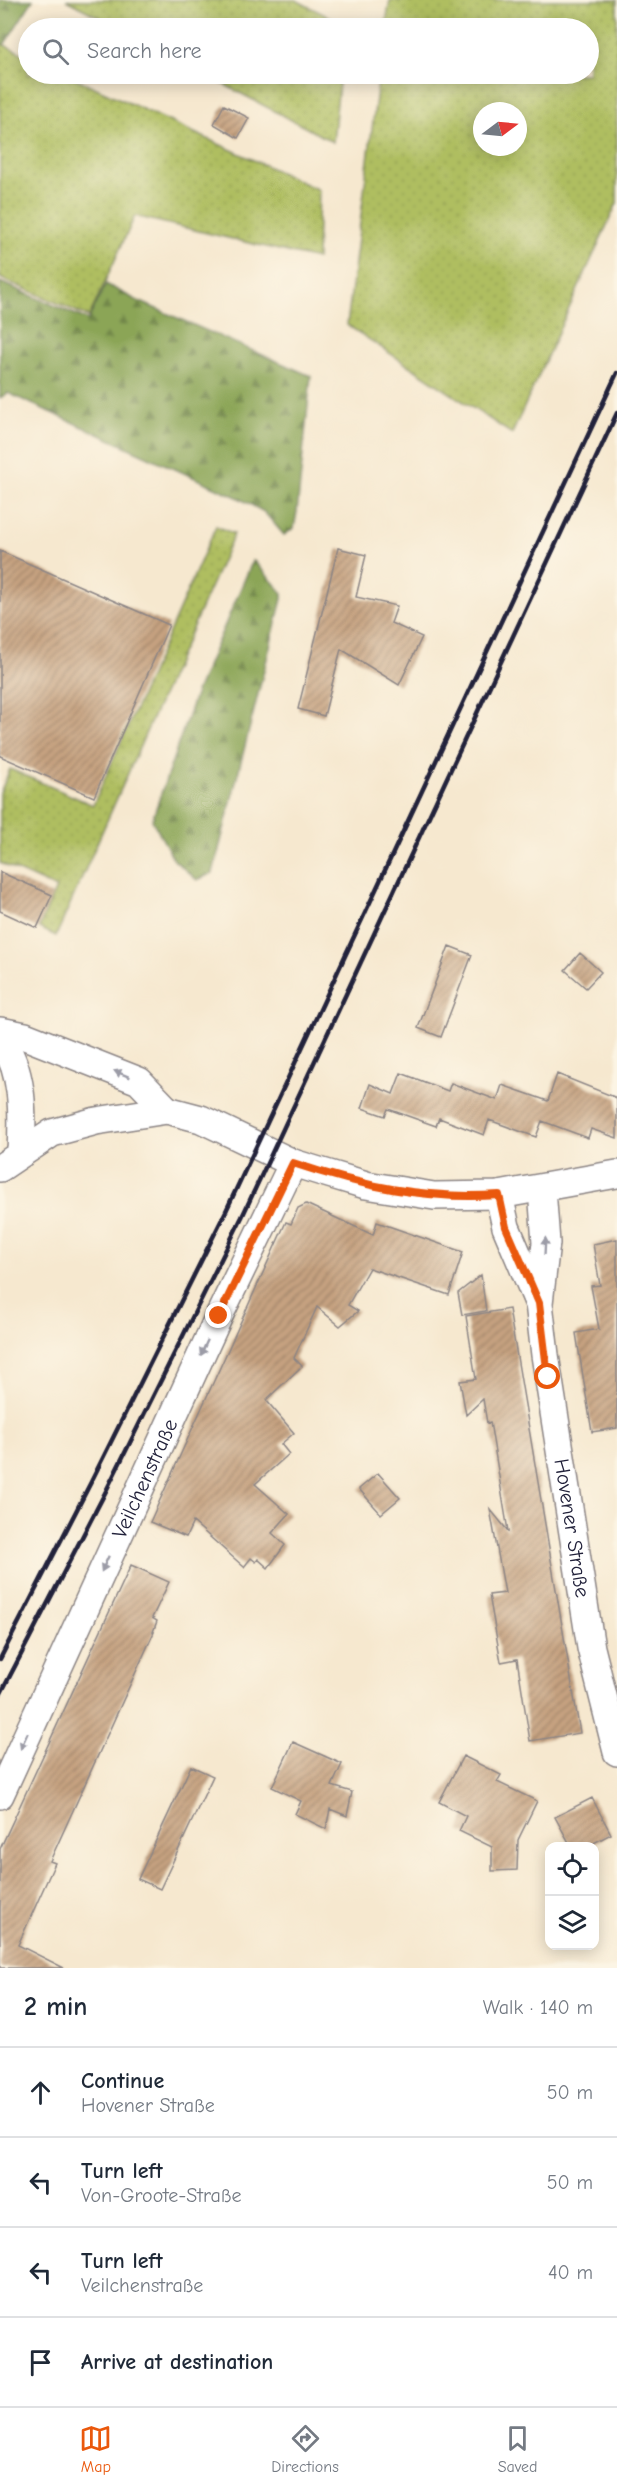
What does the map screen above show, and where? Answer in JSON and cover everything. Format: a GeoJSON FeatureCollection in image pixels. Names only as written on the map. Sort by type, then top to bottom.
{"type":"FeatureCollection","features":[{"type":"Feature","properties":{"kind":"street"},"geometry":{"type":"LineString","coordinates":[[0,1031],[25,1036],[140,1081],[166,1110]]}},
{"type":"Feature","properties":{"kind":"street"},"geometry":{"type":"LineString","coordinates":[[0,1039],[14,1066],[20,1092],[23,1123],[21,1152]]}},
{"type":"Feature","properties":{"kind":"street"},"geometry":{"type":"LineString","coordinates":[[0,1168],[52,1133],[96,1121],[166,1110],[201,1119],[293,1163],[366,1185],[434,1196],[499,1195],[617,1174]]}},
{"type":"Feature","properties":{"kind":"street","name":"Veilchenstraße"},"geometry":{"type":"LineString","coordinates":[[0,1795],[209,1338],[293,1163]]}},
{"type":"Feature","properties":{"kind":"street","name":"Hovener Straße"},"geometry":{"type":"LineString","coordinates":[[542,1189],[546,1243],[539,1303],[548,1377],[591,1648],[617,1752]]}},
{"type":"Feature","properties":{"kind":"street","name":"Hovener Straße"},"geometry":{"type":"LineString","coordinates":[[499,1195],[506,1227],[539,1303]]}},
{"type":"Feature","properties":{"kind":"green space"},"geometry":{"type":"Polygon","coordinates":[[[0,0],[33,0],[21,18],[18,18],[18,23],[4,45],[0,43],[0,0]]]}},
{"type":"Feature","properties":{"kind":"green space"},"geometry":{"type":"Polygon","coordinates":[[[66,0],[296,0],[331,18],[101,18],[66,0]]]}},
{"type":"Feature","properties":{"kind":"green space"},"geometry":{"type":"Polygon","coordinates":[[[390,0],[617,0],[617,203],[512,434],[347,325],[378,84],[599,84],[599,18],[387,18],[390,0]]]}},
{"type":"Feature","properties":{"kind":"green space"},"geometry":{"type":"Polygon","coordinates":[[[0,43],[18,51],[18,84],[88,84],[319,190],[317,259],[135,216],[89,317],[0,278],[0,43]]]}},
{"type":"Feature","properties":{"kind":"green space"},"geometry":{"type":"Polygon","coordinates":[[[223,84],[339,84],[333,142],[223,84]]]}},
{"type":"Feature","properties":{"kind":"green space"},"geometry":{"type":"Polygon","coordinates":[[[0,282],[88,320],[106,284],[136,300],[311,376],[294,528],[284,535],[264,512],[239,498],[8,393],[0,398],[0,282]]]}},
{"type":"Feature","properties":{"kind":"green space"},"geometry":{"type":"Polygon","coordinates":[[[216,526],[234,534],[56,936],[39,928],[56,888],[0,863],[0,793],[10,769],[93,805],[216,526]]]}},
{"type":"Feature","properties":{"kind":"green space"},"geometry":{"type":"Polygon","coordinates":[[[253,560],[282,592],[282,599],[213,873],[197,880],[174,860],[152,820],[196,692],[253,560]]]}},
{"type":"Feature","properties":{"kind":"building"},"geometry":{"type":"Polygon","coordinates":[[[224,105],[249,118],[238,138],[214,124],[224,105]]]}},
{"type":"Feature","properties":{"kind":"building"},"geometry":{"type":"Polygon","coordinates":[[[338,548],[366,555],[356,597],[397,606],[391,623],[422,637],[399,685],[341,649],[324,716],[298,709],[338,548]]]}},
{"type":"Feature","properties":{"kind":"building"},"geometry":{"type":"Polygon","coordinates":[[[0,551],[169,625],[94,797],[0,756],[0,551]]]}},
{"type":"Feature","properties":{"kind":"building"},"geometry":{"type":"Polygon","coordinates":[[[0,872],[52,895],[37,928],[0,911],[0,872]]]}},
{"type":"Feature","properties":{"kind":"building"},"geometry":{"type":"Polygon","coordinates":[[[449,946],[472,955],[441,1037],[418,1028],[449,946]]]}},
{"type":"Feature","properties":{"kind":"building"},"geometry":{"type":"Polygon","coordinates":[[[580,953],[601,972],[586,988],[565,970],[580,953]]]}},
{"type":"Feature","properties":{"kind":"building"},"geometry":{"type":"Polygon","coordinates":[[[401,1073],[448,1091],[451,1083],[497,1100],[502,1085],[548,1101],[557,1074],[617,1098],[617,1138],[591,1129],[588,1138],[542,1121],[536,1137],[489,1120],[484,1135],[439,1118],[436,1126],[388,1109],[385,1116],[362,1108],[370,1084],[393,1094],[401,1073]]]}},
{"type":"Feature","properties":{"kind":"building"},"geometry":{"type":"Polygon","coordinates":[[[306,1204],[373,1235],[377,1222],[463,1252],[449,1295],[369,1268],[348,1305],[358,1311],[340,1326],[317,1307],[294,1358],[302,1366],[266,1400],[294,1433],[281,1444],[289,1454],[255,1484],[289,1514],[272,1533],[285,1545],[268,1568],[258,1559],[256,1562],[251,1558],[244,1567],[193,1522],[186,1537],[150,1522],[286,1222],[291,1224],[298,1208],[306,1204]]]}},
{"type":"Feature","properties":{"kind":"building"},"geometry":{"type":"Polygon","coordinates":[[[617,1239],[617,1428],[592,1432],[576,1333],[599,1329],[591,1286],[600,1285],[593,1244],[617,1239]]]}},
{"type":"Feature","properties":{"kind":"building"},"geometry":{"type":"Polygon","coordinates":[[[481,1275],[486,1311],[462,1315],[458,1293],[481,1275]]]}},
{"type":"Feature","properties":{"kind":"building"},"geometry":{"type":"Polygon","coordinates":[[[509,1309],[580,1733],[530,1741],[517,1659],[501,1662],[489,1595],[505,1593],[490,1509],[508,1531],[490,1422],[487,1423],[483,1399],[466,1415],[460,1381],[476,1379],[466,1316],[509,1309]]]}},
{"type":"Feature","properties":{"kind":"building"},"geometry":{"type":"Polygon","coordinates":[[[378,1473],[400,1498],[381,1514],[359,1489],[378,1473]]]}},
{"type":"Feature","properties":{"kind":"building"},"geometry":{"type":"Polygon","coordinates":[[[131,1565],[169,1582],[152,1618],[157,1621],[154,1632],[50,1861],[55,1863],[18,1945],[64,1968],[0,1968],[0,1849],[131,1565]]]}},
{"type":"Feature","properties":{"kind":"building"},"geometry":{"type":"Polygon","coordinates":[[[293,1742],[342,1764],[332,1786],[352,1792],[347,1816],[330,1809],[326,1829],[295,1814],[301,1801],[272,1787],[293,1742]]]}},
{"type":"Feature","properties":{"kind":"building"},"geometry":{"type":"Polygon","coordinates":[[[463,1756],[501,1775],[497,1782],[537,1801],[518,1840],[517,1870],[492,1871],[492,1847],[459,1831],[466,1816],[439,1802],[463,1756]]]}},
{"type":"Feature","properties":{"kind":"building"},"geometry":{"type":"Polygon","coordinates":[[[191,1766],[213,1776],[160,1889],[138,1879],[191,1766]]]}},
{"type":"Feature","properties":{"kind":"building"},"geometry":{"type":"Polygon","coordinates":[[[592,1798],[611,1834],[596,1842],[569,1842],[555,1817],[592,1798]]]}},
{"type":"Feature","properties":{"kind":"railway"},"geometry":{"type":"LineString","coordinates":[[0,1659],[226,1211],[617,373]]}},
{"type":"Feature","properties":{"kind":"railway"},"geometry":{"type":"LineString","coordinates":[[0,1695],[106,1491],[242,1217],[617,413]]}},
{"type":"Feature","properties":{"kind":"route"},"geometry":{"type":"LineString","coordinates":[[219,1316],[293,1163],[366,1185],[434,1196],[499,1195],[506,1227],[539,1303],[548,1377]]}}]}
